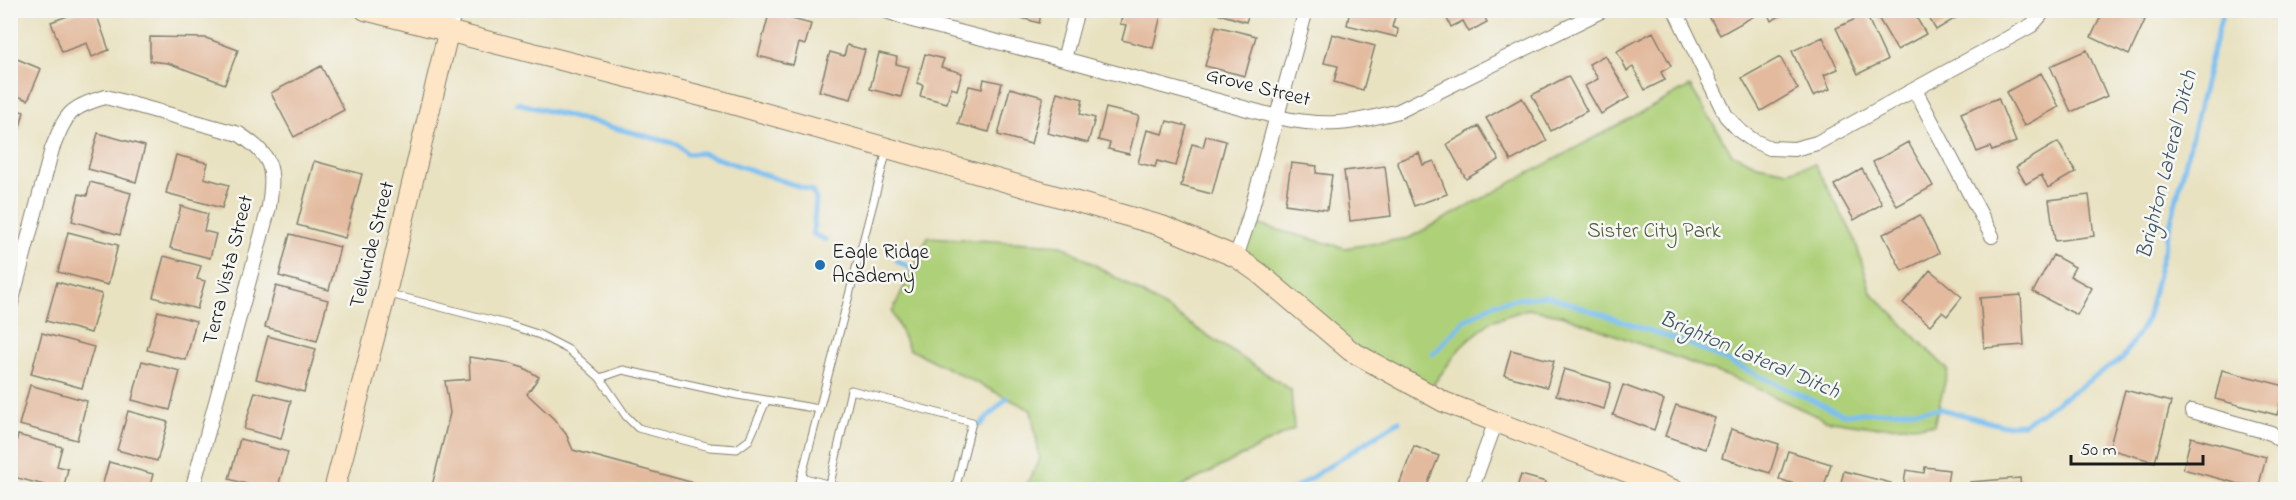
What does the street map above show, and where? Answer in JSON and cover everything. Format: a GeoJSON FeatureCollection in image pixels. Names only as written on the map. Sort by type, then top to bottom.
{"type":"FeatureCollection","features":[{"type":"Feature","properties":{"kind":"street"},"geometry":{"type":"LineString","coordinates":[[364,10],[725,102],[1162,226],[1236,257],[1352,351],[1444,402],[1674,489]]}},
{"type":"Feature","properties":{"kind":"street","name":"Telluride Street"},"geometry":{"type":"LineString","coordinates":[[334,489],[386,293],[455,10]]}},
{"type":"Feature","properties":{"kind":"street","name":"Grove Street"},"geometry":{"type":"LineString","coordinates":[[883,10],[912,20],[1064,58],[1306,124],[1337,124],[1366,120],[1399,111],[1603,10]]}},
{"type":"Feature","properties":{"kind":"street"},"geometry":{"type":"LineString","coordinates":[[1064,58],[1077,10]]}},
{"type":"Feature","properties":{"kind":"street"},"geometry":{"type":"LineString","coordinates":[[1236,257],[1306,10]]}},
{"type":"Feature","properties":{"kind":"street"},"geometry":{"type":"LineString","coordinates":[[1675,10],[1726,116],[1740,131],[1754,141],[1770,148],[1794,149],[1817,143],[2032,25],[2044,10]]}},
{"type":"Feature","properties":{"kind":"street"},"geometry":{"type":"LineString","coordinates":[[1915,90],[1992,236]]}},
{"type":"Feature","properties":{"kind":"street","name":"Terra Vista Street"},"geometry":{"type":"LineString","coordinates":[[10,307],[52,149],[70,111],[87,102],[105,97],[239,134],[257,145],[268,162],[273,177],[259,248],[192,489]]}},
{"type":"Feature","properties":{"kind":"street"},"geometry":{"type":"LineString","coordinates":[[2192,411],[2271,433],[2286,445]]}},
{"type":"Feature","properties":{"kind":"street"},"geometry":{"type":"LineString","coordinates":[[1472,489],[1496,421]]}},
{"type":"Feature","properties":{"kind":"lane"},"geometry":{"type":"LineString","coordinates":[[798,489],[888,147]]}},
{"type":"Feature","properties":{"kind":"lane"},"geometry":{"type":"LineString","coordinates":[[386,293],[540,335],[568,350],[600,378],[626,416],[638,428],[710,447],[737,449],[749,440],[766,400]]}},
{"type":"Feature","properties":{"kind":"lane"},"geometry":{"type":"LineString","coordinates":[[600,378],[623,370],[819,410]]}},
{"type":"Feature","properties":{"kind":"lane"},"geometry":{"type":"LineString","coordinates":[[830,484],[852,390],[972,422],[955,489]]}},
{"type":"Feature","properties":{"kind":"lane"},"geometry":{"type":"LineString","coordinates":[[801,477],[849,489]]}},
{"type":"Feature","properties":{"kind":"green space","name":"Sister City Park"},"geometry":{"type":"Polygon","coordinates":[[[1690,86],[1731,153],[1757,165],[1788,171],[1815,164],[1854,237],[1871,292],[1948,370],[1934,425],[1873,427],[1825,420],[1743,382],[1561,315],[1528,309],[1491,321],[1461,347],[1427,393],[1351,351],[1236,257],[1248,222],[1345,248],[1409,238],[1690,86]]]}},
{"type":"Feature","properties":{"kind":"green space"},"geometry":{"type":"Polygon","coordinates":[[[928,237],[1062,245],[1158,303],[1291,390],[1294,429],[1177,489],[1024,489],[1040,459],[1031,410],[909,349],[892,312],[928,237]]]}},
{"type":"Feature","properties":{"kind":"building"},"geometry":{"type":"Polygon","coordinates":[[[84,10],[95,10],[109,50],[92,57],[87,43],[62,52],[51,22],[84,10]]]}},
{"type":"Feature","properties":{"kind":"building"},"geometry":{"type":"Polygon","coordinates":[[[770,10],[790,10],[788,18],[811,24],[805,45],[799,43],[793,65],[758,56],[770,10]]]}},
{"type":"Feature","properties":{"kind":"building"},"geometry":{"type":"Polygon","coordinates":[[[995,10],[1042,10],[1039,23],[995,10]]]}},
{"type":"Feature","properties":{"kind":"building"},"geometry":{"type":"Polygon","coordinates":[[[1124,10],[1142,10],[1161,15],[1153,48],[1122,40],[1126,25],[1120,24],[1124,10]]]}},
{"type":"Feature","properties":{"kind":"building"},"geometry":{"type":"Polygon","coordinates":[[[1206,10],[1250,10],[1246,22],[1206,10]]]}},
{"type":"Feature","properties":{"kind":"building"},"geometry":{"type":"Polygon","coordinates":[[[1350,10],[1397,10],[1392,27],[1398,29],[1397,37],[1347,25],[1350,10]]]}},
{"type":"Feature","properties":{"kind":"building"},"geometry":{"type":"Polygon","coordinates":[[[1443,10],[1481,10],[1487,22],[1469,32],[1463,21],[1451,27],[1443,10]]]}},
{"type":"Feature","properties":{"kind":"building"},"geometry":{"type":"Polygon","coordinates":[[[1705,10],[1754,10],[1756,15],[1720,35],[1705,10]]]}},
{"type":"Feature","properties":{"kind":"building"},"geometry":{"type":"Polygon","coordinates":[[[1766,10],[1791,10],[1771,21],[1766,10]]]}},
{"type":"Feature","properties":{"kind":"building"},"geometry":{"type":"Polygon","coordinates":[[[1881,10],[1912,10],[1926,34],[1897,50],[1876,14],[1881,10]]]}},
{"type":"Feature","properties":{"kind":"building"},"geometry":{"type":"Polygon","coordinates":[[[1924,10],[1969,10],[1936,30],[1924,10]]]}},
{"type":"Feature","properties":{"kind":"building"},"geometry":{"type":"Polygon","coordinates":[[[2104,10],[2125,10],[2145,20],[2129,55],[2091,37],[2104,10]]]}},
{"type":"Feature","properties":{"kind":"building"},"geometry":{"type":"Polygon","coordinates":[[[1866,14],[1887,60],[1858,74],[1836,28],[1866,14]]]}},
{"type":"Feature","properties":{"kind":"building"},"geometry":{"type":"Polygon","coordinates":[[[1216,26],[1256,36],[1245,76],[1205,66],[1216,26]]]}},
{"type":"Feature","properties":{"kind":"building"},"geometry":{"type":"Polygon","coordinates":[[[1653,32],[1671,66],[1661,72],[1665,80],[1645,90],[1633,67],[1627,71],[1617,51],[1653,32]]]}},
{"type":"Feature","properties":{"kind":"building"},"geometry":{"type":"Polygon","coordinates":[[[1332,34],[1375,46],[1363,90],[1334,82],[1338,66],[1324,63],[1332,34]]]}},
{"type":"Feature","properties":{"kind":"building"},"geometry":{"type":"Polygon","coordinates":[[[150,37],[206,38],[238,50],[225,84],[168,63],[150,61],[150,37]]]}},
{"type":"Feature","properties":{"kind":"building"},"geometry":{"type":"Polygon","coordinates":[[[1823,37],[1838,69],[1824,75],[1830,89],[1813,96],[1792,51],[1823,37]]]}},
{"type":"Feature","properties":{"kind":"building"},"geometry":{"type":"Polygon","coordinates":[[[847,45],[865,50],[851,99],[819,91],[830,52],[844,56],[847,45]]]}},
{"type":"Feature","properties":{"kind":"building"},"geometry":{"type":"Polygon","coordinates":[[[2087,50],[2107,96],[2071,112],[2050,66],[2087,50]]]}},
{"type":"Feature","properties":{"kind":"building"},"geometry":{"type":"Polygon","coordinates":[[[879,53],[897,57],[896,64],[909,67],[901,97],[870,89],[879,53]]]}},
{"type":"Feature","properties":{"kind":"building"},"geometry":{"type":"Polygon","coordinates":[[[925,54],[944,59],[941,67],[962,73],[957,90],[951,88],[947,103],[920,96],[923,85],[917,83],[925,54]]]}},
{"type":"Feature","properties":{"kind":"building"},"geometry":{"type":"Polygon","coordinates":[[[1605,55],[1630,97],[1601,114],[1585,86],[1598,79],[1589,64],[1605,55]]]}},
{"type":"Feature","properties":{"kind":"building"},"geometry":{"type":"Polygon","coordinates":[[[10,56],[41,69],[28,100],[10,93],[10,56]]]}},
{"type":"Feature","properties":{"kind":"building"},"geometry":{"type":"Polygon","coordinates":[[[1780,57],[1798,89],[1761,111],[1742,78],[1780,57]]]}},
{"type":"Feature","properties":{"kind":"building"},"geometry":{"type":"Polygon","coordinates":[[[321,66],[344,110],[294,137],[271,93],[321,66]]]}},
{"type":"Feature","properties":{"kind":"building"},"geometry":{"type":"Polygon","coordinates":[[[2041,73],[2059,107],[2024,126],[2006,92],[2041,73]]]}},
{"type":"Feature","properties":{"kind":"building"},"geometry":{"type":"Polygon","coordinates":[[[1568,76],[1587,111],[1551,131],[1532,95],[1568,76]]]}},
{"type":"Feature","properties":{"kind":"building"},"geometry":{"type":"Polygon","coordinates":[[[984,79],[1002,83],[989,132],[958,124],[969,86],[982,89],[984,79]]]}},
{"type":"Feature","properties":{"kind":"building"},"geometry":{"type":"Polygon","coordinates":[[[1010,88],[1043,97],[1031,144],[998,135],[1010,88]]]}},
{"type":"Feature","properties":{"kind":"building"},"geometry":{"type":"Polygon","coordinates":[[[1057,92],[1083,99],[1080,114],[1095,118],[1088,143],[1047,133],[1057,92]]]}},
{"type":"Feature","properties":{"kind":"building"},"geometry":{"type":"Polygon","coordinates":[[[1522,98],[1547,141],[1511,161],[1486,118],[1522,98]]]}},
{"type":"Feature","properties":{"kind":"building"},"geometry":{"type":"Polygon","coordinates":[[[1998,98],[2016,142],[1992,151],[1990,147],[1977,152],[1961,113],[1998,98]]]}},
{"type":"Feature","properties":{"kind":"building"},"geometry":{"type":"Polygon","coordinates":[[[10,108],[24,112],[11,160],[10,160],[10,108]]]}},
{"type":"Feature","properties":{"kind":"building"},"geometry":{"type":"Polygon","coordinates":[[[1106,108],[1139,116],[1129,154],[1108,149],[1110,143],[1098,140],[1106,108]]]}},
{"type":"Feature","properties":{"kind":"building"},"geometry":{"type":"Polygon","coordinates":[[[1167,121],[1187,126],[1176,166],[1157,161],[1155,167],[1138,163],[1147,130],[1163,134],[1167,121]]]}},
{"type":"Feature","properties":{"kind":"building"},"geometry":{"type":"Polygon","coordinates":[[[1479,126],[1499,160],[1466,179],[1447,144],[1479,126]]]}},
{"type":"Feature","properties":{"kind":"building"},"geometry":{"type":"Polygon","coordinates":[[[98,133],[145,146],[136,182],[88,169],[98,133]]]}},
{"type":"Feature","properties":{"kind":"building"},"geometry":{"type":"Polygon","coordinates":[[[1206,136],[1226,141],[1212,194],[1181,186],[1192,144],[1203,147],[1206,136]]]}},
{"type":"Feature","properties":{"kind":"building"},"geometry":{"type":"Polygon","coordinates":[[[1908,142],[1933,186],[1897,206],[1873,162],[1908,142]]]}},
{"type":"Feature","properties":{"kind":"building"},"geometry":{"type":"Polygon","coordinates":[[[2058,142],[2076,172],[2048,188],[2041,175],[2026,184],[2016,167],[2058,142]]]}},
{"type":"Feature","properties":{"kind":"building"},"geometry":{"type":"Polygon","coordinates":[[[1419,153],[1423,165],[1434,161],[1447,194],[1414,206],[1397,161],[1419,153]]]}},
{"type":"Feature","properties":{"kind":"building"},"geometry":{"type":"Polygon","coordinates":[[[176,155],[208,163],[204,178],[229,185],[222,208],[166,193],[176,155]]]}},
{"type":"Feature","properties":{"kind":"building"},"geometry":{"type":"Polygon","coordinates":[[[314,161],[362,174],[345,238],[297,225],[314,161]]]}},
{"type":"Feature","properties":{"kind":"building"},"geometry":{"type":"Polygon","coordinates":[[[1291,163],[1317,166],[1316,173],[1332,175],[1327,210],[1285,204],[1291,163]]]}},
{"type":"Feature","properties":{"kind":"building"},"geometry":{"type":"Polygon","coordinates":[[[1385,166],[1391,216],[1350,221],[1344,171],[1385,166]]]}},
{"type":"Feature","properties":{"kind":"building"},"geometry":{"type":"Polygon","coordinates":[[[1862,169],[1882,204],[1854,220],[1834,185],[1862,169]]]}},
{"type":"Feature","properties":{"kind":"building"},"geometry":{"type":"Polygon","coordinates":[[[90,182],[131,193],[120,235],[72,221],[79,194],[87,196],[90,182]]]}},
{"type":"Feature","properties":{"kind":"building"},"geometry":{"type":"Polygon","coordinates":[[[2089,195],[2094,236],[2055,241],[2049,200],[2089,195]]]}},
{"type":"Feature","properties":{"kind":"building"},"geometry":{"type":"Polygon","coordinates":[[[181,206],[208,214],[204,231],[216,234],[210,258],[170,248],[181,206]]]}},
{"type":"Feature","properties":{"kind":"building"},"geometry":{"type":"Polygon","coordinates":[[[1920,215],[1939,253],[1902,271],[1883,234],[1920,215]]]}},
{"type":"Feature","properties":{"kind":"building"},"geometry":{"type":"Polygon","coordinates":[[[68,232],[118,245],[108,285],[58,272],[68,232]]]}},
{"type":"Feature","properties":{"kind":"building"},"geometry":{"type":"Polygon","coordinates":[[[290,234],[340,247],[329,290],[279,276],[290,234]]]}},
{"type":"Feature","properties":{"kind":"building"},"geometry":{"type":"Polygon","coordinates":[[[2053,255],[2075,267],[2070,276],[2092,288],[2077,315],[2033,292],[2053,255]]]}},
{"type":"Feature","properties":{"kind":"building"},"geometry":{"type":"Polygon","coordinates":[[[164,256],[201,266],[197,279],[205,281],[197,309],[153,297],[164,256]]]}},
{"type":"Feature","properties":{"kind":"building"},"geometry":{"type":"Polygon","coordinates":[[[1930,270],[1962,297],[1947,316],[1942,312],[1930,325],[1903,303],[1930,270]]]}},
{"type":"Feature","properties":{"kind":"building"},"geometry":{"type":"Polygon","coordinates":[[[57,282],[102,294],[91,333],[46,321],[57,282]]]}},
{"type":"Feature","properties":{"kind":"building"},"geometry":{"type":"Polygon","coordinates":[[[276,286],[328,300],[317,341],[265,327],[276,286]]]}},
{"type":"Feature","properties":{"kind":"building"},"geometry":{"type":"Polygon","coordinates":[[[2021,295],[2024,345],[1984,348],[1980,298],[2021,295]]]}},
{"type":"Feature","properties":{"kind":"building"},"geometry":{"type":"Polygon","coordinates":[[[158,311],[196,321],[186,360],[147,350],[158,311]]]}},
{"type":"Feature","properties":{"kind":"building"},"geometry":{"type":"Polygon","coordinates":[[[42,333],[94,347],[82,388],[31,374],[42,333]]]}},
{"type":"Feature","properties":{"kind":"building"},"geometry":{"type":"Polygon","coordinates":[[[268,336],[316,349],[304,392],[256,379],[268,336]]]}},
{"type":"Feature","properties":{"kind":"building"},"geometry":{"type":"Polygon","coordinates":[[[1511,350],[1554,361],[1547,387],[1504,375],[1511,350]]]}},
{"type":"Feature","properties":{"kind":"building"},"geometry":{"type":"Polygon","coordinates":[[[469,357],[504,362],[524,368],[539,377],[527,394],[554,419],[566,434],[573,450],[705,486],[704,490],[431,490],[450,413],[445,381],[470,379],[469,357]]]}},
{"type":"Feature","properties":{"kind":"building"},"geometry":{"type":"Polygon","coordinates":[[[142,361],[180,371],[170,410],[132,400],[142,361]]]}},
{"type":"Feature","properties":{"kind":"building"},"geometry":{"type":"Polygon","coordinates":[[[1564,369],[1611,383],[1604,409],[1556,395],[1564,369]]]}},
{"type":"Feature","properties":{"kind":"building"},"geometry":{"type":"Polygon","coordinates":[[[2222,370],[2285,386],[2277,415],[2215,399],[2222,370]]]}},
{"type":"Feature","properties":{"kind":"building"},"geometry":{"type":"Polygon","coordinates":[[[30,385],[87,401],[77,440],[19,425],[30,385]]]}},
{"type":"Feature","properties":{"kind":"building"},"geometry":{"type":"Polygon","coordinates":[[[1623,385],[1664,400],[1654,430],[1613,415],[1623,385]]]}},
{"type":"Feature","properties":{"kind":"building"},"geometry":{"type":"Polygon","coordinates":[[[2125,390],[2171,402],[2155,462],[2109,449],[2125,390]]]}},
{"type":"Feature","properties":{"kind":"building"},"geometry":{"type":"Polygon","coordinates":[[[255,392],[291,401],[281,439],[244,429],[255,392]]]}},
{"type":"Feature","properties":{"kind":"building"},"geometry":{"type":"Polygon","coordinates":[[[1676,405],[1715,418],[1705,449],[1665,436],[1676,405]]]}},
{"type":"Feature","properties":{"kind":"building"},"geometry":{"type":"Polygon","coordinates":[[[128,411],[168,422],[157,461],[117,450],[128,411]]]}},
{"type":"Feature","properties":{"kind":"building"},"geometry":{"type":"Polygon","coordinates":[[[1731,429],[1779,444],[1770,473],[1722,458],[1731,429]]]}},
{"type":"Feature","properties":{"kind":"building"},"geometry":{"type":"Polygon","coordinates":[[[18,435],[62,447],[57,466],[68,469],[63,490],[10,476],[10,463],[18,435]]]}},
{"type":"Feature","properties":{"kind":"building"},"geometry":{"type":"Polygon","coordinates":[[[2191,437],[2266,457],[2258,489],[2183,469],[2191,437]]]}},
{"type":"Feature","properties":{"kind":"building"},"geometry":{"type":"Polygon","coordinates":[[[240,439],[288,452],[277,490],[267,490],[229,479],[240,439]]]}},
{"type":"Feature","properties":{"kind":"building"},"geometry":{"type":"Polygon","coordinates":[[[1414,446],[1439,456],[1425,490],[1397,490],[1414,446]]]}},
{"type":"Feature","properties":{"kind":"building"},"geometry":{"type":"Polygon","coordinates":[[[1788,451],[1831,464],[1823,490],[1813,490],[1779,479],[1788,451]]]}},
{"type":"Feature","properties":{"kind":"building"},"geometry":{"type":"Polygon","coordinates":[[[109,462],[153,474],[149,490],[101,490],[109,462]]]}},
{"type":"Feature","properties":{"kind":"building"},"geometry":{"type":"Polygon","coordinates":[[[1925,467],[1949,470],[1946,490],[1903,490],[1906,470],[1924,473],[1925,467]]]}},
{"type":"Feature","properties":{"kind":"building"},"geometry":{"type":"Polygon","coordinates":[[[1844,471],[1891,483],[1890,490],[1839,490],[1844,471]]]}},
{"type":"Feature","properties":{"kind":"building"},"geometry":{"type":"Polygon","coordinates":[[[1521,475],[1546,482],[1543,490],[1516,490],[1521,475]]]}},
{"type":"Feature","properties":{"kind":"building"},"geometry":{"type":"Polygon","coordinates":[[[2020,478],[2021,490],[1970,490],[1970,482],[2020,478]]]}},
{"type":"Feature","properties":{"kind":"waterway","name":"Brighton Lateral Ditch"},"geometry":{"type":"LineString","coordinates":[[1433,354],[1464,321],[1494,304],[1515,299],[1548,296],[1694,346],[1842,414],[1941,409],[2000,425],[2024,424],[2123,358],[2147,319],[2223,10]]}},
{"type":"Feature","properties":{"kind":"waterway"},"geometry":{"type":"LineString","coordinates":[[517,103],[677,144],[687,154],[702,153],[812,191],[816,199],[813,234],[826,240]]}},
{"type":"Feature","properties":{"kind":"waterway"},"geometry":{"type":"LineString","coordinates":[[897,261],[913,269]]}},
{"type":"Feature","properties":{"kind":"waterway"},"geometry":{"type":"LineString","coordinates":[[980,425],[1007,398]]}},
{"type":"Feature","properties":{"kind":"waterway","name":"Brighton Lateral Ditch"},"geometry":{"type":"LineString","coordinates":[[1292,490],[1399,421]]}},
{"type":"Feature","properties":{"kind":"place","name":"Eagle Ridge Academy"},"geometry":{"type":"Point","coordinates":[820,265]}}]}
